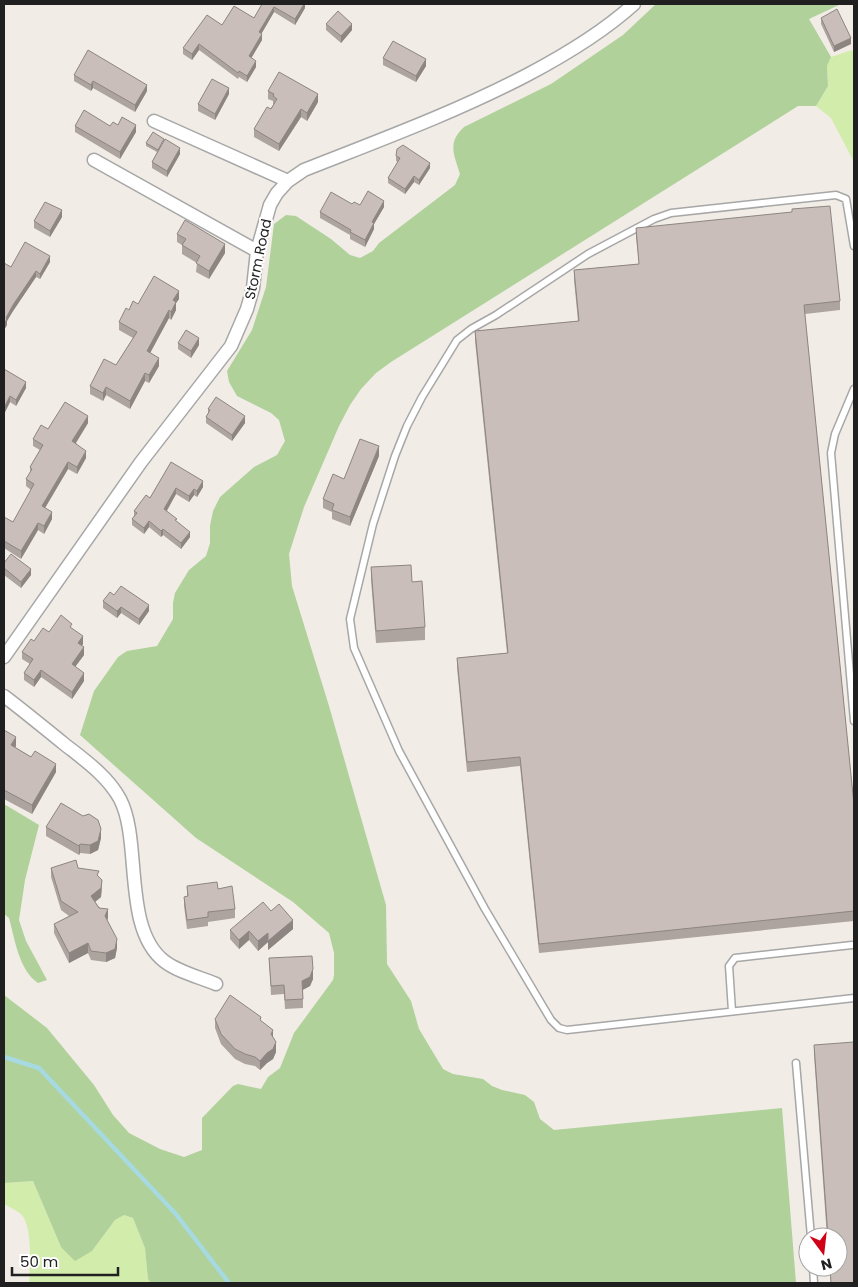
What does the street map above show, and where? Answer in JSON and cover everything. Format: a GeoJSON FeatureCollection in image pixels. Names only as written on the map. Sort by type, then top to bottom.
{"type":"FeatureCollection","features":[{"type":"Feature","properties":{"kind":"street","name":"Storm Road"},"geometry":{"type":"LineString","coordinates":[[4,657],[141,462],[231,346],[247,309],[253,288],[257,251],[270,205],[277,193],[288,181],[304,170],[450,113],[490,94],[559,58],[614,22],[634,4]]}},
{"type":"Feature","properties":{"kind":"street"},"geometry":{"type":"LineString","coordinates":[[154,121],[288,181]]}},
{"type":"Feature","properties":{"kind":"street"},"geometry":{"type":"LineString","coordinates":[[94,160],[257,251]]}},
{"type":"Feature","properties":{"kind":"street"},"geometry":{"type":"LineString","coordinates":[[4,696],[95,768],[114,789],[126,815],[138,910],[149,941],[164,961],[216,984]]}},
{"type":"Feature","properties":{"kind":"lane"},"geometry":{"type":"LineString","coordinates":[[854,246],[846,199],[836,195],[671,213],[654,219],[588,254],[460,337],[422,397],[395,456],[373,524],[350,619],[354,648],[399,751],[485,908],[555,1025],[567,1030],[854,998]]}},
{"type":"Feature","properties":{"kind":"lane"},"geometry":{"type":"LineString","coordinates":[[854,389],[835,434],[831,453],[854,721]]}},
{"type":"Feature","properties":{"kind":"lane"},"geometry":{"type":"LineString","coordinates":[[732,1012],[729,966],[736,958],[852,945]]}},
{"type":"Feature","properties":{"kind":"lane"},"geometry":{"type":"LineString","coordinates":[[796,1064],[809,1227]]}},
{"type":"Feature","properties":{"kind":"green space"},"geometry":{"type":"Polygon","coordinates":[[[656,4],[841,4],[809,19],[831,57],[827,66],[828,86],[816,106],[798,106],[376,373],[361,389],[350,405],[304,507],[289,554],[292,586],[329,706],[386,905],[387,964],[411,1001],[419,1029],[443,1069],[453,1074],[483,1079],[492,1086],[502,1090],[525,1095],[534,1102],[540,1119],[554,1130],[782,1108],[796,1283],[151,1283],[148,1279],[145,1248],[133,1218],[124,1215],[115,1220],[92,1251],[75,1261],[61,1247],[33,1181],[4,1183],[4,995],[47,1028],[94,1085],[113,1115],[129,1133],[160,1149],[184,1157],[202,1150],[202,1118],[233,1086],[238,1084],[261,1089],[268,1077],[280,1068],[294,1033],[333,980],[334,975],[334,953],[329,933],[293,902],[196,838],[80,735],[94,691],[118,657],[127,651],[157,646],[173,619],[175,593],[189,570],[206,556],[210,543],[210,526],[213,511],[220,497],[254,467],[277,455],[285,441],[279,420],[271,413],[237,396],[229,382],[227,371],[252,330],[266,287],[274,224],[286,215],[296,216],[331,239],[350,255],[360,258],[373,251],[379,243],[455,185],[460,174],[453,149],[455,138],[464,127],[551,84],[623,35],[656,4]]]}},
{"type":"Feature","properties":{"kind":"green space"},"geometry":{"type":"Polygon","coordinates":[[[852,50],[854,55],[854,162],[831,118],[816,106],[828,86],[827,66],[831,57],[852,50]]]}},
{"type":"Feature","properties":{"kind":"green space"},"geometry":{"type":"Polygon","coordinates":[[[4,804],[39,825],[25,880],[19,920],[26,941],[47,980],[38,983],[22,963],[9,918],[4,914],[4,804]]]}},
{"type":"Feature","properties":{"kind":"green space"},"geometry":{"type":"Polygon","coordinates":[[[33,1181],[61,1247],[92,1251],[115,1220],[124,1215],[133,1218],[145,1248],[148,1279],[151,1283],[29,1283],[30,1247],[25,1220],[21,1214],[4,1204],[4,1183],[33,1181]]]}},
{"type":"Feature","properties":{"kind":"building"},"geometry":{"type":"Polygon","coordinates":[[[262,4],[304,4],[295,19],[274,7],[259,32],[262,34],[249,56],[256,61],[247,76],[239,71],[238,73],[199,44],[192,54],[183,48],[207,15],[222,25],[234,6],[254,18],[262,4]]]}},
{"type":"Feature","properties":{"kind":"building"},"geometry":{"type":"Polygon","coordinates":[[[837,9],[851,38],[834,46],[821,18],[837,9]]]}},
{"type":"Feature","properties":{"kind":"building"},"geometry":{"type":"Polygon","coordinates":[[[338,11],[352,24],[341,36],[326,24],[338,11]]]}},
{"type":"Feature","properties":{"kind":"building"},"geometry":{"type":"Polygon","coordinates":[[[393,41],[426,59],[416,76],[383,58],[393,41]]]}},
{"type":"Feature","properties":{"kind":"building"},"geometry":{"type":"Polygon","coordinates":[[[88,50],[147,85],[135,105],[93,81],[91,85],[74,75],[88,50]]]}},
{"type":"Feature","properties":{"kind":"building"},"geometry":{"type":"Polygon","coordinates":[[[279,72],[318,94],[307,113],[301,109],[279,144],[254,129],[267,107],[271,109],[277,99],[273,96],[274,94],[268,91],[279,72]]]}},
{"type":"Feature","properties":{"kind":"building"},"geometry":{"type":"Polygon","coordinates":[[[212,79],[229,88],[215,114],[198,104],[212,79]]]}},
{"type":"Feature","properties":{"kind":"building"},"geometry":{"type":"Polygon","coordinates":[[[84,110],[110,126],[113,122],[118,125],[122,117],[136,125],[120,152],[75,126],[84,110]]]}},
{"type":"Feature","properties":{"kind":"building"},"geometry":{"type":"Polygon","coordinates":[[[153,132],[164,139],[158,150],[146,143],[153,132]]]}},
{"type":"Feature","properties":{"kind":"building"},"geometry":{"type":"Polygon","coordinates":[[[165,139],[180,148],[167,171],[152,162],[165,139]]]}},
{"type":"Feature","properties":{"kind":"building"},"geometry":{"type":"Polygon","coordinates":[[[403,145],[430,163],[419,180],[414,176],[405,189],[388,178],[400,158],[396,156],[397,149],[403,145]]]}},
{"type":"Feature","properties":{"kind":"building"},"geometry":{"type":"Polygon","coordinates":[[[368,191],[384,201],[372,222],[374,223],[365,240],[320,212],[331,192],[352,204],[354,202],[360,205],[368,191]]]}},
{"type":"Feature","properties":{"kind":"building"},"geometry":{"type":"Polygon","coordinates":[[[45,202],[62,210],[50,231],[34,221],[45,202]]]}},
{"type":"Feature","properties":{"kind":"building"},"geometry":{"type":"Polygon","coordinates":[[[830,206],[840,301],[804,305],[854,805],[854,911],[539,944],[520,757],[467,762],[457,658],[508,653],[475,331],[579,321],[574,270],[639,264],[636,228],[792,212],[792,209],[830,206]]]}},
{"type":"Feature","properties":{"kind":"building"},"geometry":{"type":"Polygon","coordinates":[[[185,220],[225,244],[209,271],[196,263],[200,256],[182,245],[186,239],[177,234],[185,220]]]}},
{"type":"Feature","properties":{"kind":"building"},"geometry":{"type":"Polygon","coordinates":[[[25,242],[50,256],[40,274],[36,271],[13,305],[4,324],[4,263],[11,267],[25,242]]]}},
{"type":"Feature","properties":{"kind":"building"},"geometry":{"type":"Polygon","coordinates":[[[154,276],[179,291],[173,300],[176,302],[171,312],[169,310],[147,351],[159,358],[149,375],[145,373],[130,401],[106,387],[103,393],[90,386],[104,359],[116,365],[137,332],[119,322],[126,308],[129,310],[133,301],[138,304],[154,276]]]}},
{"type":"Feature","properties":{"kind":"building"},"geometry":{"type":"Polygon","coordinates":[[[186,330],[199,338],[191,351],[178,343],[186,330]]]}},
{"type":"Feature","properties":{"kind":"building"},"geometry":{"type":"Polygon","coordinates":[[[4,369],[26,382],[16,400],[10,396],[4,408],[4,369]]]}},
{"type":"Feature","properties":{"kind":"building"},"geometry":{"type":"Polygon","coordinates":[[[216,397],[245,416],[232,435],[206,417],[210,410],[208,409],[216,397]]]}},
{"type":"Feature","properties":{"kind":"building"},"geometry":{"type":"Polygon","coordinates":[[[65,402],[88,416],[72,441],[86,451],[77,467],[68,462],[42,506],[52,512],[44,526],[38,523],[21,551],[4,541],[4,517],[13,522],[34,484],[26,479],[32,469],[30,467],[43,445],[33,439],[41,425],[48,429],[65,402]]]}},
{"type":"Feature","properties":{"kind":"building"},"geometry":{"type":"Polygon","coordinates":[[[360,439],[379,446],[350,517],[332,510],[334,504],[323,499],[333,474],[344,479],[360,439]]]}},
{"type":"Feature","properties":{"kind":"building"},"geometry":{"type":"Polygon","coordinates":[[[171,462],[203,481],[197,491],[194,489],[189,496],[176,488],[164,509],[190,532],[181,543],[149,521],[144,528],[132,519],[137,513],[134,511],[146,495],[150,498],[171,462]]]}},
{"type":"Feature","properties":{"kind":"building"},"geometry":{"type":"Polygon","coordinates":[[[11,554],[31,569],[21,582],[4,568],[4,563],[11,554]]]}},
{"type":"Feature","properties":{"kind":"building"},"geometry":{"type":"Polygon","coordinates":[[[411,565],[412,582],[422,581],[425,627],[376,631],[371,567],[411,565]]]}},
{"type":"Feature","properties":{"kind":"building"},"geometry":{"type":"Polygon","coordinates":[[[121,586],[149,605],[139,619],[121,607],[117,611],[103,601],[110,592],[114,595],[121,586]]]}},
{"type":"Feature","properties":{"kind":"building"},"geometry":{"type":"Polygon","coordinates":[[[61,615],[72,624],[70,627],[83,636],[78,643],[84,647],[72,664],[84,673],[72,692],[41,670],[34,680],[24,673],[33,659],[22,652],[31,639],[34,641],[43,628],[49,632],[61,615]]]}},
{"type":"Feature","properties":{"kind":"building"},"geometry":{"type":"Polygon","coordinates":[[[4,730],[16,737],[11,745],[31,757],[35,751],[56,764],[32,805],[4,790],[4,730]]]}},
{"type":"Feature","properties":{"kind":"building"},"geometry":{"type":"Polygon","coordinates":[[[61,803],[83,816],[89,814],[98,820],[101,829],[98,841],[90,845],[80,844],[79,846],[46,827],[61,803]]]}},
{"type":"Feature","properties":{"kind":"building"},"geometry":{"type":"Polygon","coordinates":[[[76,860],[78,868],[99,871],[97,875],[102,880],[101,888],[91,896],[99,908],[108,909],[105,916],[117,939],[115,949],[106,953],[91,951],[88,943],[69,953],[54,924],[78,912],[61,901],[51,868],[76,860]]]}},
{"type":"Feature","properties":{"kind":"building"},"geometry":{"type":"Polygon","coordinates":[[[217,882],[218,889],[232,886],[235,909],[208,912],[208,917],[187,920],[184,897],[188,896],[187,886],[217,882]]]}},
{"type":"Feature","properties":{"kind":"building"},"geometry":{"type":"Polygon","coordinates":[[[263,902],[271,911],[279,904],[293,920],[268,941],[268,933],[258,941],[249,931],[239,940],[230,930],[263,902]]]}},
{"type":"Feature","properties":{"kind":"building"},"geometry":{"type":"Polygon","coordinates":[[[312,956],[313,969],[310,977],[302,981],[303,999],[285,1000],[284,985],[271,986],[269,958],[312,956]]]}},
{"type":"Feature","properties":{"kind":"building"},"geometry":{"type":"Polygon","coordinates":[[[230,995],[261,1017],[260,1020],[273,1030],[271,1034],[276,1042],[273,1049],[260,1061],[235,1049],[221,1034],[215,1019],[230,995]]]}},
{"type":"Feature","properties":{"kind":"building"},"geometry":{"type":"Polygon","coordinates":[[[854,1042],[854,1283],[831,1283],[831,1277],[848,1277],[848,1227],[827,1227],[814,1045],[854,1042]]]}},
{"type":"Feature","properties":{"kind":"waterway"},"geometry":{"type":"LineString","coordinates":[[4,1057],[39,1068],[175,1213],[229,1283]]}}]}
